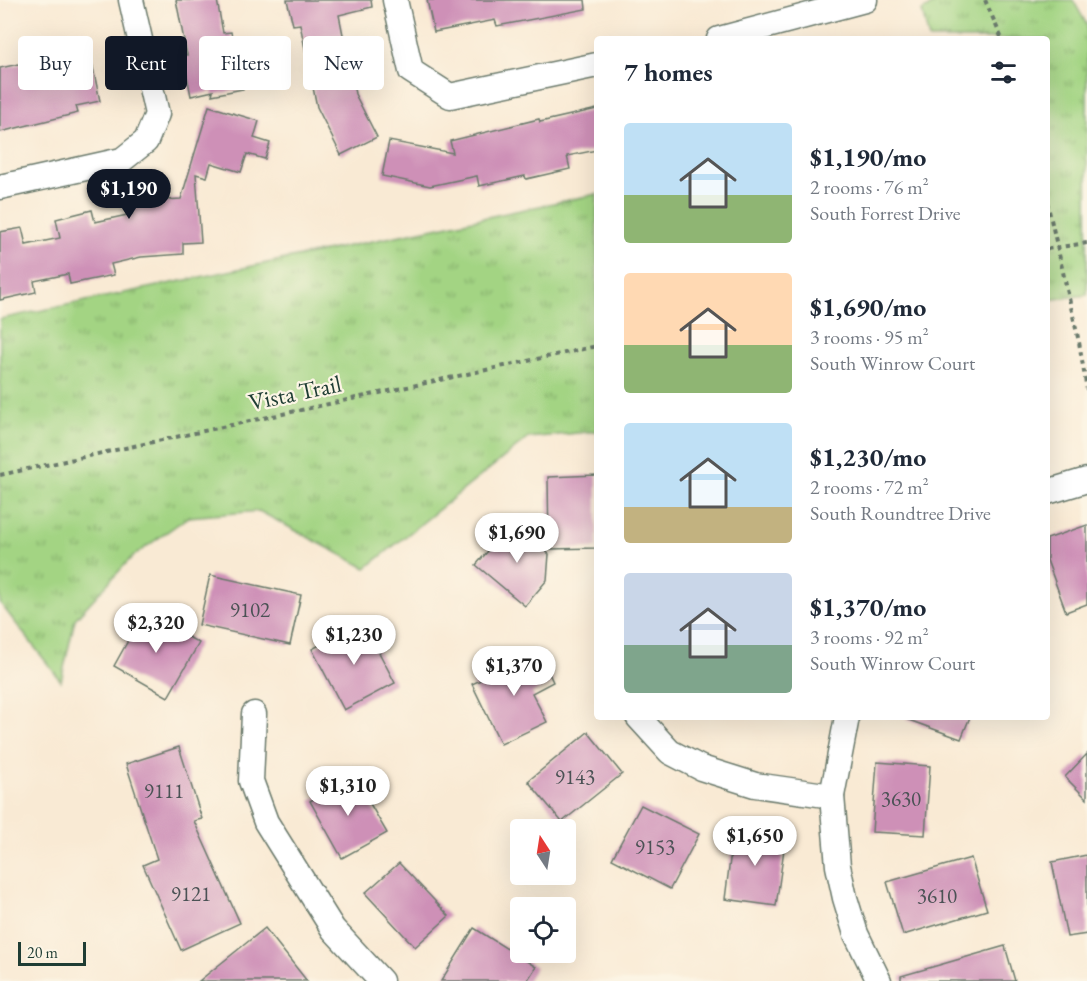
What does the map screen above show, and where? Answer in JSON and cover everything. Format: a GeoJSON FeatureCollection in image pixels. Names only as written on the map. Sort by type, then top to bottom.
{"type":"FeatureCollection","features":[{"type":"Feature","properties":{"kind":"street"},"geometry":{"type":"LineString","coordinates":[[0,187],[122,160],[146,141],[157,114],[131,0]]}},
{"type":"Feature","properties":{"kind":"street"},"geometry":{"type":"LineString","coordinates":[[395,0],[411,71],[450,96],[594,66]]}},
{"type":"Feature","properties":{"kind":"street"},"geometry":{"type":"LineString","coordinates":[[730,36],[865,0]]}},
{"type":"Feature","properties":{"kind":"street"},"geometry":{"type":"LineString","coordinates":[[1050,491],[1087,480]]}},
{"type":"Feature","properties":{"kind":"street"},"geometry":{"type":"LineString","coordinates":[[254,714],[251,781],[266,822],[333,929],[381,981]]}},
{"type":"Feature","properties":{"kind":"street"},"geometry":{"type":"LineString","coordinates":[[641,720],[670,752],[701,768],[755,785],[832,796]]}},
{"type":"Feature","properties":{"kind":"street"},"geometry":{"type":"LineString","coordinates":[[846,720],[832,796],[838,866],[856,934],[879,981]]}},
{"type":"Feature","properties":{"kind":"path"},"geometry":{"type":"LineString","coordinates":[[985,0],[1001,36]]}},
{"type":"Feature","properties":{"kind":"path"},"geometry":{"type":"LineString","coordinates":[[1050,216],[1087,390]]}},
{"type":"Feature","properties":{"kind":"path"},"geometry":{"type":"LineString","coordinates":[[1050,248],[1087,243]]}},
{"type":"Feature","properties":{"kind":"path","name":"Vista Trail"},"geometry":{"type":"LineString","coordinates":[[0,475],[594,347]]}},
{"type":"Feature","properties":{"kind":"green space"},"geometry":{"type":"Polygon","coordinates":[[[940,0],[1073,0],[1087,25],[1087,295],[1050,300],[1050,36],[928,36],[922,11],[940,0]]]}},
{"type":"Feature","properties":{"kind":"green space"},"geometry":{"type":"Polygon","coordinates":[[[594,195],[594,431],[528,438],[366,568],[259,511],[188,517],[132,557],[75,619],[61,681],[0,603],[0,319],[594,195]]]}},
{"type":"Feature","properties":{"kind":"building"},"geometry":{"type":"Polygon","coordinates":[[[176,0],[217,0],[223,33],[231,32],[232,36],[199,36],[199,90],[238,90],[212,95],[213,91],[191,96],[187,76],[187,36],[183,36],[176,0]]]}},
{"type":"Feature","properties":{"kind":"building"},"geometry":{"type":"Polygon","coordinates":[[[287,0],[371,0],[372,7],[339,15],[343,36],[303,36],[303,39],[300,24],[293,25],[287,0]]]}},
{"type":"Feature","properties":{"kind":"building"},"geometry":{"type":"Polygon","coordinates":[[[427,0],[585,0],[586,9],[497,26],[495,20],[434,32],[427,0]]]}},
{"type":"Feature","properties":{"kind":"building"},"geometry":{"type":"Polygon","coordinates":[[[18,64],[18,90],[93,90],[93,68],[100,101],[76,106],[78,113],[0,132],[0,68],[18,64]]]}},
{"type":"Feature","properties":{"kind":"building"},"geometry":{"type":"Polygon","coordinates":[[[314,90],[354,90],[377,137],[341,155],[317,107],[314,90]]]}},
{"type":"Feature","properties":{"kind":"building"},"geometry":{"type":"Polygon","coordinates":[[[209,106],[259,121],[254,138],[270,143],[265,159],[247,154],[241,172],[211,163],[207,177],[196,174],[201,242],[183,243],[183,254],[141,257],[111,264],[114,275],[70,284],[68,274],[34,281],[36,292],[0,300],[0,232],[22,228],[26,245],[60,238],[56,219],[92,210],[95,222],[132,214],[131,202],[181,199],[209,106]]]}},
{"type":"Feature","properties":{"kind":"building"},"geometry":{"type":"Polygon","coordinates":[[[594,110],[594,151],[567,156],[570,169],[479,186],[477,176],[430,186],[382,176],[389,141],[453,153],[450,141],[539,119],[540,122],[594,110]]]}},
{"type":"Feature","properties":{"kind":"building"},"geometry":{"type":"Polygon","coordinates":[[[594,475],[594,548],[549,549],[548,477],[594,475]]]}},
{"type":"Feature","properties":{"kind":"building"},"geometry":{"type":"Polygon","coordinates":[[[512,523],[549,554],[547,580],[525,606],[476,565],[512,523]]]}},
{"type":"Feature","properties":{"kind":"building"},"geometry":{"type":"Polygon","coordinates":[[[1087,525],[1087,604],[1066,612],[1050,568],[1050,538],[1087,525]]]}},
{"type":"Feature","properties":{"kind":"building"},"geometry":{"type":"Polygon","coordinates":[[[210,575],[301,595],[290,645],[199,625],[210,575]]]}},
{"type":"Feature","properties":{"kind":"building"},"geometry":{"type":"Polygon","coordinates":[[[144,612],[199,643],[168,697],[114,666],[144,612]]]}},
{"type":"Feature","properties":{"kind":"building"},"geometry":{"type":"Polygon","coordinates":[[[363,622],[395,683],[344,710],[312,649],[363,622]]]}},
{"type":"Feature","properties":{"kind":"building"},"geometry":{"type":"Polygon","coordinates":[[[539,652],[553,682],[532,693],[547,722],[501,744],[472,684],[539,652]]]}},
{"type":"Feature","properties":{"kind":"building"},"geometry":{"type":"Polygon","coordinates":[[[909,720],[969,720],[961,739],[909,720]]]}},
{"type":"Feature","properties":{"kind":"building"},"geometry":{"type":"Polygon","coordinates":[[[588,732],[622,774],[566,819],[560,819],[528,781],[588,732]]]}},
{"type":"Feature","properties":{"kind":"building"},"geometry":{"type":"Polygon","coordinates":[[[179,747],[202,819],[194,821],[240,923],[181,950],[143,865],[157,859],[126,764],[179,747]]]}},
{"type":"Feature","properties":{"kind":"building"},"geometry":{"type":"Polygon","coordinates":[[[1087,754],[1087,799],[1065,777],[1087,754]]]}},
{"type":"Feature","properties":{"kind":"building"},"geometry":{"type":"Polygon","coordinates":[[[877,762],[930,766],[925,835],[872,832],[877,762]]]}},
{"type":"Feature","properties":{"kind":"building"},"geometry":{"type":"Polygon","coordinates":[[[354,776],[387,833],[342,858],[310,801],[354,776]]]}},
{"type":"Feature","properties":{"kind":"building"},"geometry":{"type":"Polygon","coordinates":[[[641,805],[699,834],[670,889],[612,859],[641,805]]]}},
{"type":"Feature","properties":{"kind":"building"},"geometry":{"type":"Polygon","coordinates":[[[734,828],[786,835],[776,906],[725,899],[734,828]]]}},
{"type":"Feature","properties":{"kind":"building"},"geometry":{"type":"Polygon","coordinates":[[[1087,855],[1087,934],[1067,937],[1052,862],[1087,855]]]}},
{"type":"Feature","properties":{"kind":"building"},"geometry":{"type":"Polygon","coordinates":[[[971,858],[987,910],[903,935],[887,882],[971,858]]]}},
{"type":"Feature","properties":{"kind":"building"},"geometry":{"type":"Polygon","coordinates":[[[399,863],[449,916],[415,947],[365,893],[399,863]]]}},
{"type":"Feature","properties":{"kind":"building"},"geometry":{"type":"Polygon","coordinates":[[[265,928],[307,981],[199,981],[265,928]]]}},
{"type":"Feature","properties":{"kind":"building"},"geometry":{"type":"Polygon","coordinates":[[[474,928],[510,951],[510,963],[530,963],[536,967],[527,981],[441,981],[474,928]]]}},
{"type":"Feature","properties":{"kind":"building"},"geometry":{"type":"Polygon","coordinates":[[[1005,946],[1015,981],[901,981],[901,976],[1005,946]]]}}]}
